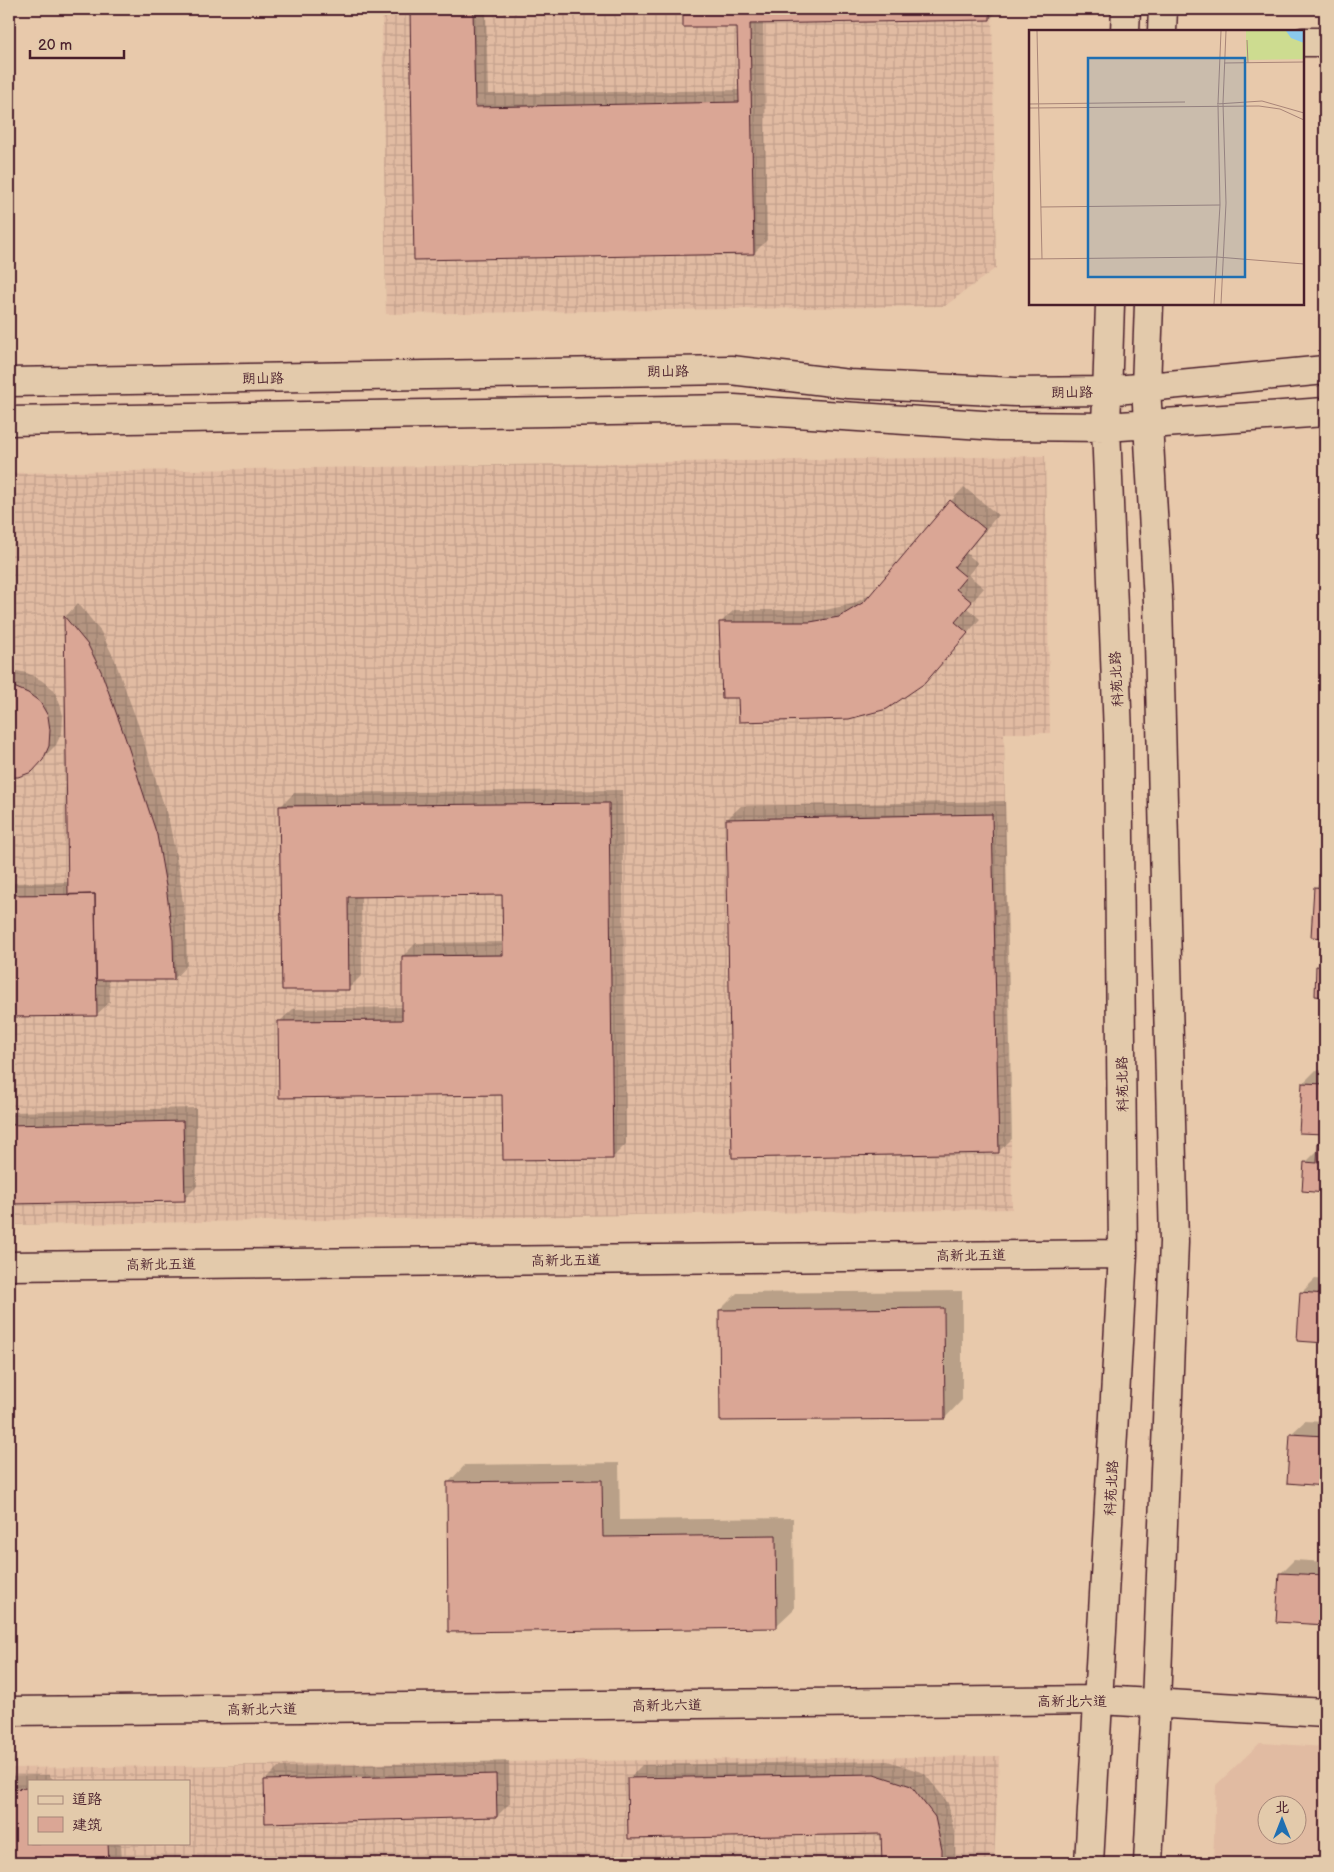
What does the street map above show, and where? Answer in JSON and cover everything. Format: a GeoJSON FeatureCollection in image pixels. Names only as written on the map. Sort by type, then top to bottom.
{"type":"FeatureCollection","features":[{"type":"Feature","properties":{"kind":"main road"},"geometry":{"type":"LineString","coordinates":[[1125,30],[1126,9]]}},
{"type":"Feature","properties":{"kind":"main road"},"geometry":{"type":"LineString","coordinates":[[1162,30],[1163,9]]}},
{"type":"Feature","properties":{"kind":"main road"},"geometry":{"type":"LineString","coordinates":[[1304,42],[1325,42]]}},
{"type":"Feature","properties":{"kind":"main road","name":"科苑北路"},"geometry":{"type":"LineString","coordinates":[[1089,1863],[1124,1254],[1118,734],[1106,427],[1110,305]]}},
{"type":"Feature","properties":{"kind":"main road"},"geometry":{"type":"LineString","coordinates":[[1148,1863],[1174,1242],[1158,602],[1146,387],[1150,305]]}},
{"type":"Feature","properties":{"kind":"main road","name":"朗山路"},"geometry":{"type":"LineString","coordinates":[[9,382],[731,370],[849,384],[1015,392],[1106,391],[1325,370]]}},
{"type":"Feature","properties":{"kind":"main road"},"geometry":{"type":"LineString","coordinates":[[9,421],[734,409],[998,426],[1106,427],[1325,412]]}},
{"type":"Feature","properties":{"kind":"main road","name":"高新北五道"},"geometry":{"type":"LineString","coordinates":[[9,1266],[1124,1254]]}},
{"type":"Feature","properties":{"kind":"main road","name":"高新北六道"},"geometry":{"type":"LineString","coordinates":[[9,1711],[1099,1700],[1325,1712]]}},
{"type":"Feature","properties":{"kind":"shaded area"},"geometry":{"type":"Polygon","coordinates":[[[382,9],[992,9],[996,268],[945,306],[386,314],[382,9]]]}},
{"type":"Feature","properties":{"kind":"shaded area"},"geometry":{"type":"Polygon","coordinates":[[[1045,456],[1050,733],[1004,733],[1012,1209],[9,1225],[9,473],[1045,456]]]}},
{"type":"Feature","properties":{"kind":"shaded area"},"geometry":{"type":"Polygon","coordinates":[[[1260,1743],[1325,1747],[1325,1863],[1213,1863],[1216,1785],[1260,1743]]]}},
{"type":"Feature","properties":{"kind":"shaded area"},"geometry":{"type":"Polygon","coordinates":[[[999,1756],[994,1863],[9,1863],[9,1768],[999,1756]]]}},
{"type":"Feature","properties":{"kind":"building"},"geometry":{"type":"Polygon","coordinates":[[[410,9],[473,9],[475,107],[739,102],[737,27],[683,27],[683,9],[990,9],[990,20],[750,24],[754,254],[414,260],[410,9]]]}},
{"type":"Feature","properties":{"kind":"building"},"geometry":{"type":"Polygon","coordinates":[[[950,500],[985,529],[954,567],[966,577],[956,589],[972,602],[955,622],[968,633],[925,683],[887,709],[849,719],[739,722],[738,698],[722,698],[719,622],[810,622],[839,617],[864,602],[950,500]]]}},
{"type":"Feature","properties":{"kind":"building"},"geometry":{"type":"Polygon","coordinates":[[[64,616],[88,645],[101,671],[157,835],[173,940],[174,980],[96,980],[95,894],[68,895],[64,616]]]}},
{"type":"Feature","properties":{"kind":"building"},"geometry":{"type":"Polygon","coordinates":[[[9,685],[28,693],[40,702],[48,716],[50,730],[49,746],[43,760],[32,772],[18,777],[9,777],[9,685]]]}},
{"type":"Feature","properties":{"kind":"building"},"geometry":{"type":"Polygon","coordinates":[[[609,803],[613,1159],[503,1160],[502,1095],[279,1098],[278,1021],[402,1020],[402,956],[503,955],[502,895],[348,897],[349,990],[282,990],[279,806],[609,803]]]}},
{"type":"Feature","properties":{"kind":"building"},"geometry":{"type":"Polygon","coordinates":[[[992,814],[999,1153],[732,1158],[726,819],[992,814]]]}},
{"type":"Feature","properties":{"kind":"building"},"geometry":{"type":"Polygon","coordinates":[[[1314,887],[1325,888],[1325,938],[1311,937],[1314,887]]]}},
{"type":"Feature","properties":{"kind":"building"},"geometry":{"type":"Polygon","coordinates":[[[95,894],[97,1016],[9,1017],[9,895],[95,894]]]}},
{"type":"Feature","properties":{"kind":"building"},"geometry":{"type":"Polygon","coordinates":[[[1316,966],[1325,967],[1325,997],[1315,996],[1316,966]]]}},
{"type":"Feature","properties":{"kind":"building"},"geometry":{"type":"Polygon","coordinates":[[[1302,1083],[1325,1084],[1325,1134],[1299,1133],[1302,1083]]]}},
{"type":"Feature","properties":{"kind":"building"},"geometry":{"type":"Polygon","coordinates":[[[183,1121],[185,1201],[9,1204],[9,1125],[183,1121]]]}},
{"type":"Feature","properties":{"kind":"building"},"geometry":{"type":"Polygon","coordinates":[[[1318,1143],[1325,1143],[1325,1193],[1302,1191],[1304,1162],[1317,1163],[1318,1143]]]}},
{"type":"Feature","properties":{"kind":"building"},"geometry":{"type":"Polygon","coordinates":[[[1300,1292],[1325,1294],[1325,1343],[1297,1341],[1300,1292]]]}},
{"type":"Feature","properties":{"kind":"building"},"geometry":{"type":"Polygon","coordinates":[[[944,1308],[945,1419],[720,1421],[719,1310],[944,1308]]]}},
{"type":"Feature","properties":{"kind":"building"},"geometry":{"type":"Polygon","coordinates":[[[1290,1434],[1325,1436],[1325,1486],[1287,1483],[1290,1434]]]}},
{"type":"Feature","properties":{"kind":"building"},"geometry":{"type":"Polygon","coordinates":[[[602,1480],[603,1537],[776,1535],[777,1628],[448,1632],[447,1482],[602,1480]]]}},
{"type":"Feature","properties":{"kind":"building"},"geometry":{"type":"Polygon","coordinates":[[[1279,1573],[1325,1575],[1325,1625],[1276,1622],[1279,1573]]]}},
{"type":"Feature","properties":{"kind":"building"},"geometry":{"type":"Polygon","coordinates":[[[496,1774],[497,1817],[265,1823],[264,1780],[496,1774]]]}},
{"type":"Feature","properties":{"kind":"building"},"geometry":{"type":"Polygon","coordinates":[[[874,1774],[911,1786],[935,1817],[942,1850],[942,1863],[882,1863],[881,1834],[628,1839],[627,1778],[874,1774]]]}},
{"type":"Feature","properties":{"kind":"building"},"geometry":{"type":"Polygon","coordinates":[[[28,1788],[28,1844],[108,1844],[109,1863],[9,1863],[9,1789],[28,1788]]]}}]}
